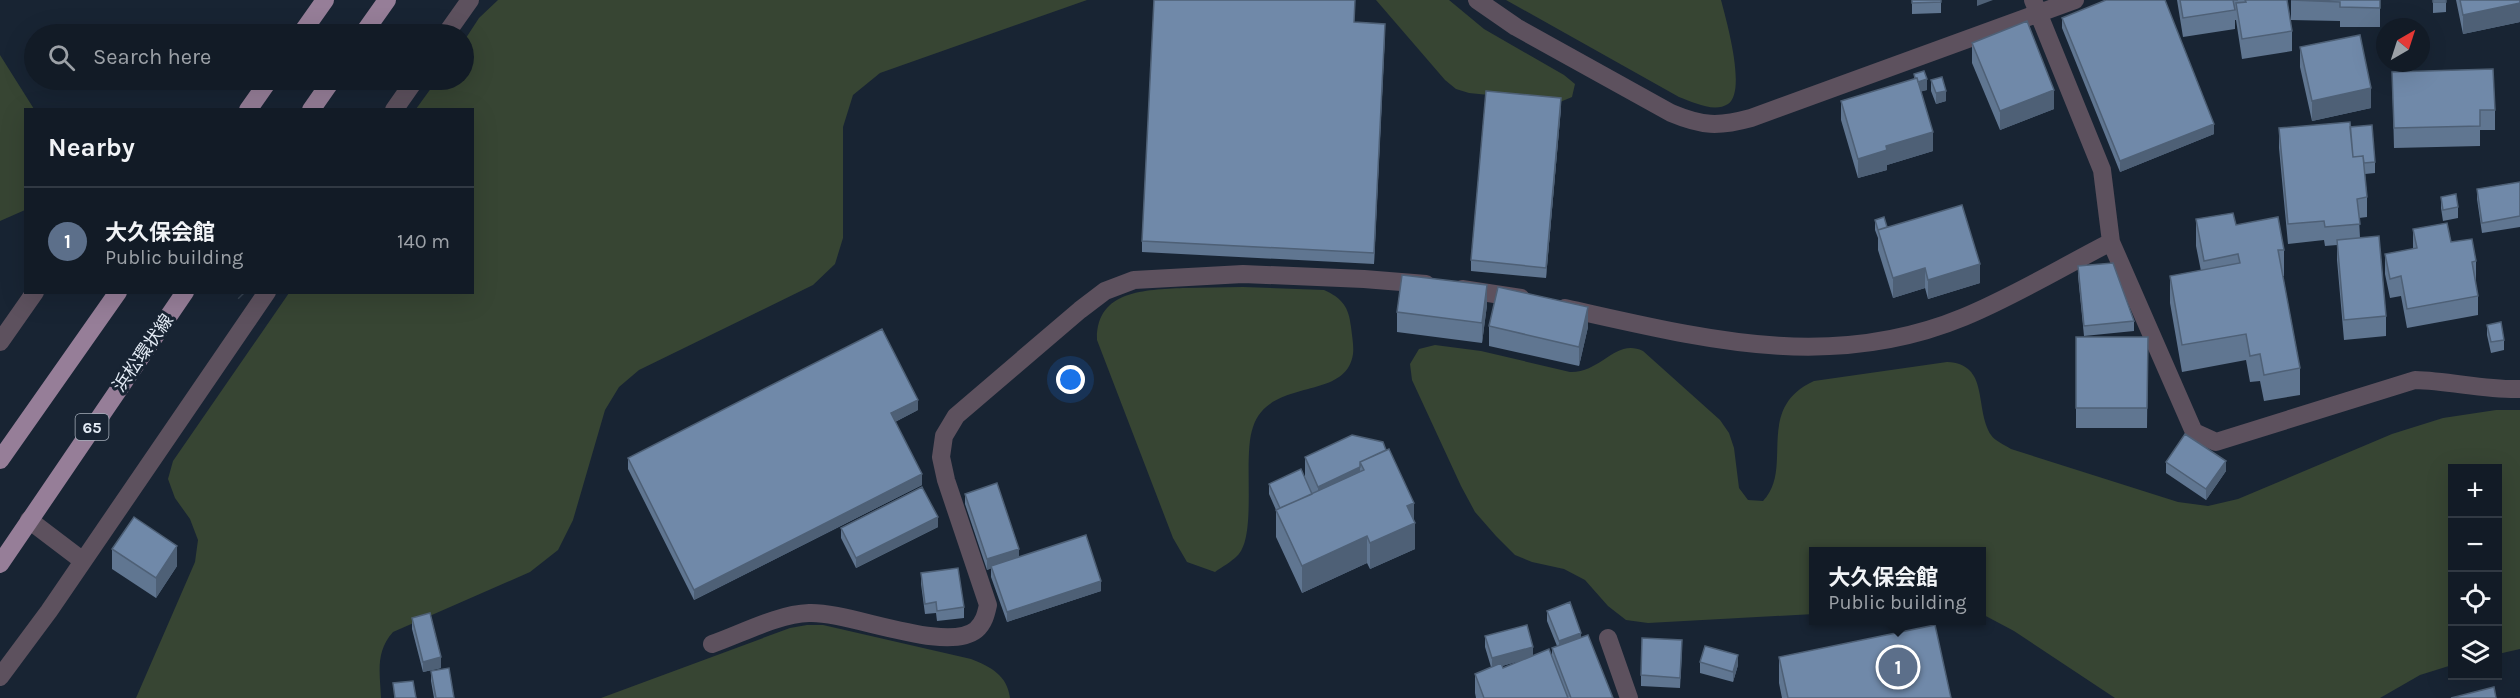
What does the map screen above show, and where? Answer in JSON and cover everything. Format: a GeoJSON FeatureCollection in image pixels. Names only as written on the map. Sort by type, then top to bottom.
{"type":"FeatureCollection","features":[{"type":"Feature","properties":{"kind":"main road"},"geometry":{"type":"LineString","coordinates":[[308,24],[325,0]]}},
{"type":"Feature","properties":{"kind":"main road"},"geometry":{"type":"LineString","coordinates":[[370,24],[387,0]]}},
{"type":"Feature","properties":{"kind":"main road"},"geometry":{"type":"LineString","coordinates":[[249,108],[262,90]]}},
{"type":"Feature","properties":{"kind":"main road"},"geometry":{"type":"LineString","coordinates":[[312,108],[325,90]]}},
{"type":"Feature","properties":{"kind":"main road"},"geometry":{"type":"LineString","coordinates":[[0,460],[117,294]]}},
{"type":"Feature","properties":{"kind":"main road","name":"浜松環状線"},"geometry":{"type":"LineString","coordinates":[[0,564],[184,294]]}},
{"type":"Feature","properties":{"kind":"street"},"geometry":{"type":"LineString","coordinates":[[453,24],[470,0]]}},
{"type":"Feature","properties":{"kind":"street"},"geometry":{"type":"LineString","coordinates":[[1477,0],[1516,27],[1671,113],[1696,124],[1725,126],[1751,118],[2036,7],[2075,0]]}},
{"type":"Feature","properties":{"kind":"street"},"geometry":{"type":"LineString","coordinates":[[2036,7],[2102,170],[2111,242],[2194,432],[2216,442],[2415,380],[2497,389],[2520,388]]}},
{"type":"Feature","properties":{"kind":"street"},"geometry":{"type":"LineString","coordinates":[[395,108],[408,90]]}},
{"type":"Feature","properties":{"kind":"street"},"geometry":{"type":"LineString","coordinates":[[712,644],[787,617],[806,613],[824,613],[928,636],[959,636],[975,631],[984,619],[988,605],[946,480],[941,457],[944,436],[956,416],[1080,310],[1105,291],[1134,280],[1243,274],[1430,284],[1502,294],[1685,334],[1742,344],[1797,348],[1861,344],[1929,329],[1963,317],[2111,242]]}},
{"type":"Feature","properties":{"kind":"street"},"geometry":{"type":"LineString","coordinates":[[0,342],[34,294]]}},
{"type":"Feature","properties":{"kind":"street"},"geometry":{"type":"LineString","coordinates":[[0,677],[83,561],[257,296]]}},
{"type":"Feature","properties":{"kind":"street"},"geometry":{"type":"LineString","coordinates":[[29,520],[83,561]]}},
{"type":"Feature","properties":{"kind":"street"},"geometry":{"type":"LineString","coordinates":[[1608,638],[1629,698]]}},
{"type":"Feature","properties":{"kind":"green space"},"geometry":{"type":"Polygon","coordinates":[[[498,0],[1087,0],[880,73],[853,95],[843,127],[843,238],[835,264],[813,285],[639,370],[619,387],[605,410],[573,520],[558,550],[530,572],[393,632],[383,647],[381,655],[381,698],[136,698],[195,562],[198,540],[190,519],[175,498],[168,479],[173,461],[288,294],[474,294],[474,108],[417,108],[430,90],[474,90],[474,26],[498,0]]]}},
{"type":"Feature","properties":{"kind":"green space"},"geometry":{"type":"Polygon","coordinates":[[[1376,0],[1449,0],[1484,29],[1564,75],[1575,84],[1572,97],[1560,102],[1469,93],[1456,89],[1445,80],[1376,0]]]}},
{"type":"Feature","properties":{"kind":"green space"},"geometry":{"type":"Polygon","coordinates":[[[1506,0],[1721,0],[1735,71],[1736,85],[1733,97],[1728,104],[1710,107],[1679,97],[1506,0]]]}},
{"type":"Feature","properties":{"kind":"green space"},"geometry":{"type":"Polygon","coordinates":[[[0,55],[33,108],[24,108],[24,210],[0,221],[0,55]]]}},
{"type":"Feature","properties":{"kind":"green space"},"geometry":{"type":"Polygon","coordinates":[[[1243,287],[1324,290],[1330,293],[1344,304],[1348,314],[1353,354],[1347,369],[1337,378],[1323,385],[1290,394],[1275,401],[1262,411],[1253,427],[1250,440],[1247,532],[1243,546],[1235,558],[1215,572],[1187,562],[1173,538],[1097,340],[1099,323],[1105,311],[1125,296],[1153,290],[1243,287]]]}},
{"type":"Feature","properties":{"kind":"green space"},"geometry":{"type":"Polygon","coordinates":[[[1435,345],[1481,351],[1570,372],[1591,367],[1624,349],[1633,348],[1643,351],[1720,420],[1729,433],[1734,448],[1739,488],[1748,500],[1763,501],[1772,488],[1776,472],[1779,423],[1785,407],[1796,393],[1814,381],[1947,362],[1970,370],[1979,389],[1986,424],[1991,435],[2011,449],[2178,502],[2208,506],[2238,499],[2392,434],[2443,418],[2496,410],[2520,410],[2520,649],[2502,653],[2502,464],[2448,464],[2448,666],[2420,675],[2380,698],[2115,698],[2014,631],[1986,616],[1986,547],[1809,547],[1809,614],[1648,623],[1626,620],[1608,606],[1585,580],[1564,569],[1532,562],[1515,555],[1475,512],[1412,380],[1410,364],[1419,349],[1435,345]]]}},
{"type":"Feature","properties":{"kind":"green space"},"geometry":{"type":"Polygon","coordinates":[[[823,625],[971,659],[985,665],[1002,678],[1010,698],[601,698],[790,628],[823,625]]]}},
{"type":"Feature","properties":{"kind":"building"},"geometry":{"type":"Polygon","coordinates":[[[1154,0],[1355,0],[1354,22],[1385,24],[1374,253],[1142,241],[1154,0]]]}},
{"type":"Feature","properties":{"kind":"building"},"geometry":{"type":"Polygon","coordinates":[[[1912,0],[1941,0],[1941,2],[1912,3],[1912,0]]]}},
{"type":"Feature","properties":{"kind":"building"},"geometry":{"type":"Polygon","coordinates":[[[2106,0],[2165,0],[2214,124],[2120,161],[2062,18],[2106,0]]]}},
{"type":"Feature","properties":{"kind":"building"},"geometry":{"type":"Polygon","coordinates":[[[2180,0],[2233,0],[2235,10],[2183,18],[2180,0]]]}},
{"type":"Feature","properties":{"kind":"building"},"geometry":{"type":"Polygon","coordinates":[[[2245,0],[2287,0],[2292,31],[2242,39],[2236,3],[2246,2],[2245,0]]]}},
{"type":"Feature","properties":{"kind":"building"},"geometry":{"type":"Polygon","coordinates":[[[2291,0],[2380,0],[2380,8],[2340,7],[2340,2],[2291,0]]]}},
{"type":"Feature","properties":{"kind":"building"},"geometry":{"type":"Polygon","coordinates":[[[2433,0],[2446,0],[2446,2],[2433,2],[2433,0]]]}},
{"type":"Feature","properties":{"kind":"building"},"geometry":{"type":"Polygon","coordinates":[[[2460,0],[2520,0],[2520,3],[2463,15],[2460,0]]]}},
{"type":"Feature","properties":{"kind":"building"},"geometry":{"type":"Polygon","coordinates":[[[2027,21],[2054,90],[2000,111],[1972,43],[2027,21]]]}},
{"type":"Feature","properties":{"kind":"building"},"geometry":{"type":"Polygon","coordinates":[[[2360,35],[2371,88],[2312,101],[2300,47],[2360,35]]]}},
{"type":"Feature","properties":{"kind":"building"},"geometry":{"type":"Polygon","coordinates":[[[2493,69],[2495,110],[2480,110],[2480,126],[2394,128],[2392,72],[2493,69]]]}},
{"type":"Feature","properties":{"kind":"building"},"geometry":{"type":"Polygon","coordinates":[[[1924,71],[1927,79],[1918,82],[1914,74],[1924,71]]]}},
{"type":"Feature","properties":{"kind":"building"},"geometry":{"type":"Polygon","coordinates":[[[1942,77],[1946,91],[1936,93],[1931,80],[1942,77]]]}},
{"type":"Feature","properties":{"kind":"building"},"geometry":{"type":"Polygon","coordinates":[[[1917,78],[1933,132],[1886,146],[1887,150],[1858,159],[1841,101],[1917,78]]]}},
{"type":"Feature","properties":{"kind":"building"},"geometry":{"type":"Polygon","coordinates":[[[1486,91],[1561,98],[1546,268],[1471,260],[1486,91]]]}},
{"type":"Feature","properties":{"kind":"building"},"geometry":{"type":"Polygon","coordinates":[[[2350,122],[2353,157],[2363,156],[2367,197],[2357,199],[2360,224],[2325,227],[2324,221],[2288,224],[2279,128],[2350,122]]]}},
{"type":"Feature","properties":{"kind":"building"},"geometry":{"type":"Polygon","coordinates":[[[2372,125],[2375,162],[2364,163],[2363,156],[2353,157],[2350,127],[2372,125]]]}},
{"type":"Feature","properties":{"kind":"building"},"geometry":{"type":"Polygon","coordinates":[[[2520,182],[2520,216],[2482,223],[2477,189],[2520,182]]]}},
{"type":"Feature","properties":{"kind":"building"},"geometry":{"type":"Polygon","coordinates":[[[2456,194],[2458,207],[2443,210],[2441,197],[2456,194]]]}},
{"type":"Feature","properties":{"kind":"building"},"geometry":{"type":"Polygon","coordinates":[[[1962,205],[1980,264],[1928,280],[1925,268],[1893,278],[1878,230],[1962,205]]]}},
{"type":"Feature","properties":{"kind":"building"},"geometry":{"type":"Polygon","coordinates":[[[2233,213],[2236,225],[2278,217],[2284,250],[2278,250],[2300,368],[2264,375],[2260,354],[2250,356],[2246,334],[2182,345],[2170,276],[2240,263],[2238,254],[2204,261],[2196,219],[2233,213]]]}},
{"type":"Feature","properties":{"kind":"building"},"geometry":{"type":"Polygon","coordinates":[[[1884,217],[1887,227],[1878,230],[1875,220],[1884,217]]]}},
{"type":"Feature","properties":{"kind":"building"},"geometry":{"type":"Polygon","coordinates":[[[2447,223],[2451,242],[2472,239],[2476,261],[2472,262],[2478,296],[2407,309],[2401,276],[2390,279],[2385,254],[2417,248],[2413,229],[2447,223]]]}},
{"type":"Feature","properties":{"kind":"building"},"geometry":{"type":"Polygon","coordinates":[[[2379,236],[2386,316],[2344,320],[2337,240],[2379,236]]]}},
{"type":"Feature","properties":{"kind":"building"},"geometry":{"type":"Polygon","coordinates":[[[2113,263],[2134,321],[2084,326],[2078,266],[2113,263]]]}},
{"type":"Feature","properties":{"kind":"building"},"geometry":{"type":"Polygon","coordinates":[[[1402,275],[1487,285],[1482,323],[1397,312],[1402,275]]]}},
{"type":"Feature","properties":{"kind":"building"},"geometry":{"type":"Polygon","coordinates":[[[1498,287],[1588,307],[1579,347],[1489,326],[1498,287]]]}},
{"type":"Feature","properties":{"kind":"building"},"geometry":{"type":"Polygon","coordinates":[[[2501,322],[2504,340],[2491,342],[2487,325],[2501,322]]]}},
{"type":"Feature","properties":{"kind":"building"},"geometry":{"type":"Polygon","coordinates":[[[882,329],[918,400],[891,413],[922,474],[694,590],[628,458],[882,329]]]}},
{"type":"Feature","properties":{"kind":"building"},"geometry":{"type":"Polygon","coordinates":[[[2076,337],[2148,337],[2147,408],[2076,408],[2076,337]]]}},
{"type":"Feature","properties":{"kind":"building"},"geometry":{"type":"Polygon","coordinates":[[[2185,434],[2226,461],[2206,489],[2166,462],[2185,434]]]}},
{"type":"Feature","properties":{"kind":"building"},"geometry":{"type":"Polygon","coordinates":[[[1352,435],[1383,442],[1386,450],[1360,462],[1360,467],[1318,487],[1305,457],[1352,435]]]}},
{"type":"Feature","properties":{"kind":"building"},"geometry":{"type":"Polygon","coordinates":[[[1389,449],[1414,503],[1407,506],[1415,523],[1370,543],[1367,536],[1302,566],[1276,510],[1364,470],[1360,462],[1389,449]]]}},
{"type":"Feature","properties":{"kind":"building"},"geometry":{"type":"Polygon","coordinates":[[[1301,469],[1312,494],[1280,508],[1269,484],[1301,469]]]}},
{"type":"Feature","properties":{"kind":"building"},"geometry":{"type":"Polygon","coordinates":[[[997,483],[1019,549],[987,559],[965,494],[997,483]]]}},
{"type":"Feature","properties":{"kind":"building"},"geometry":{"type":"Polygon","coordinates":[[[922,487],[938,517],[856,558],[841,528],[922,487]]]}},
{"type":"Feature","properties":{"kind":"building"},"geometry":{"type":"Polygon","coordinates":[[[134,517],[177,546],[156,578],[112,549],[134,517]]]}},
{"type":"Feature","properties":{"kind":"building"},"geometry":{"type":"Polygon","coordinates":[[[1086,535],[1101,581],[1007,612],[991,566],[1086,535]]]}},
{"type":"Feature","properties":{"kind":"building"},"geometry":{"type":"Polygon","coordinates":[[[958,568],[964,607],[937,611],[936,602],[925,604],[921,573],[958,568]]]}},
{"type":"Feature","properties":{"kind":"building"},"geometry":{"type":"Polygon","coordinates":[[[1570,602],[1581,633],[1559,641],[1547,611],[1570,602]]]}},
{"type":"Feature","properties":{"kind":"building"},"geometry":{"type":"Polygon","coordinates":[[[430,613],[441,657],[423,662],[412,618],[430,613]]]}},
{"type":"Feature","properties":{"kind":"building"},"geometry":{"type":"Polygon","coordinates":[[[1527,625],[1533,647],[1492,658],[1485,636],[1527,625]]]}},
{"type":"Feature","properties":{"kind":"building"},"geometry":{"type":"Polygon","coordinates":[[[1935,625],[1951,698],[1788,698],[1779,657],[1935,625]]]}},
{"type":"Feature","properties":{"kind":"building"},"geometry":{"type":"Polygon","coordinates":[[[1588,635],[1613,698],[1571,698],[1552,648],[1588,635]]]}},
{"type":"Feature","properties":{"kind":"building"},"geometry":{"type":"Polygon","coordinates":[[[1642,638],[1682,640],[1680,678],[1641,675],[1642,638]]]}},
{"type":"Feature","properties":{"kind":"building"},"geometry":{"type":"Polygon","coordinates":[[[1705,646],[1738,655],[1733,672],[1700,662],[1705,646]]]}},
{"type":"Feature","properties":{"kind":"building"},"geometry":{"type":"Polygon","coordinates":[[[1549,649],[1568,698],[1484,698],[1475,674],[1501,663],[1503,668],[1549,649]]]}},
{"type":"Feature","properties":{"kind":"building"},"geometry":{"type":"Polygon","coordinates":[[[449,668],[454,698],[436,698],[431,671],[449,668]]]}},
{"type":"Feature","properties":{"kind":"building"},"geometry":{"type":"Polygon","coordinates":[[[413,681],[416,698],[395,698],[393,683],[413,681]]]}},
{"type":"Feature","properties":{"kind":"building"},"geometry":{"type":"Polygon","coordinates":[[[2494,687],[2496,698],[2451,698],[2494,687]]]}},
{"type":"Feature","properties":{"kind":"place","name":"大久保会館"},"geometry":{"type":"Point","coordinates":[1898,667]}}]}
